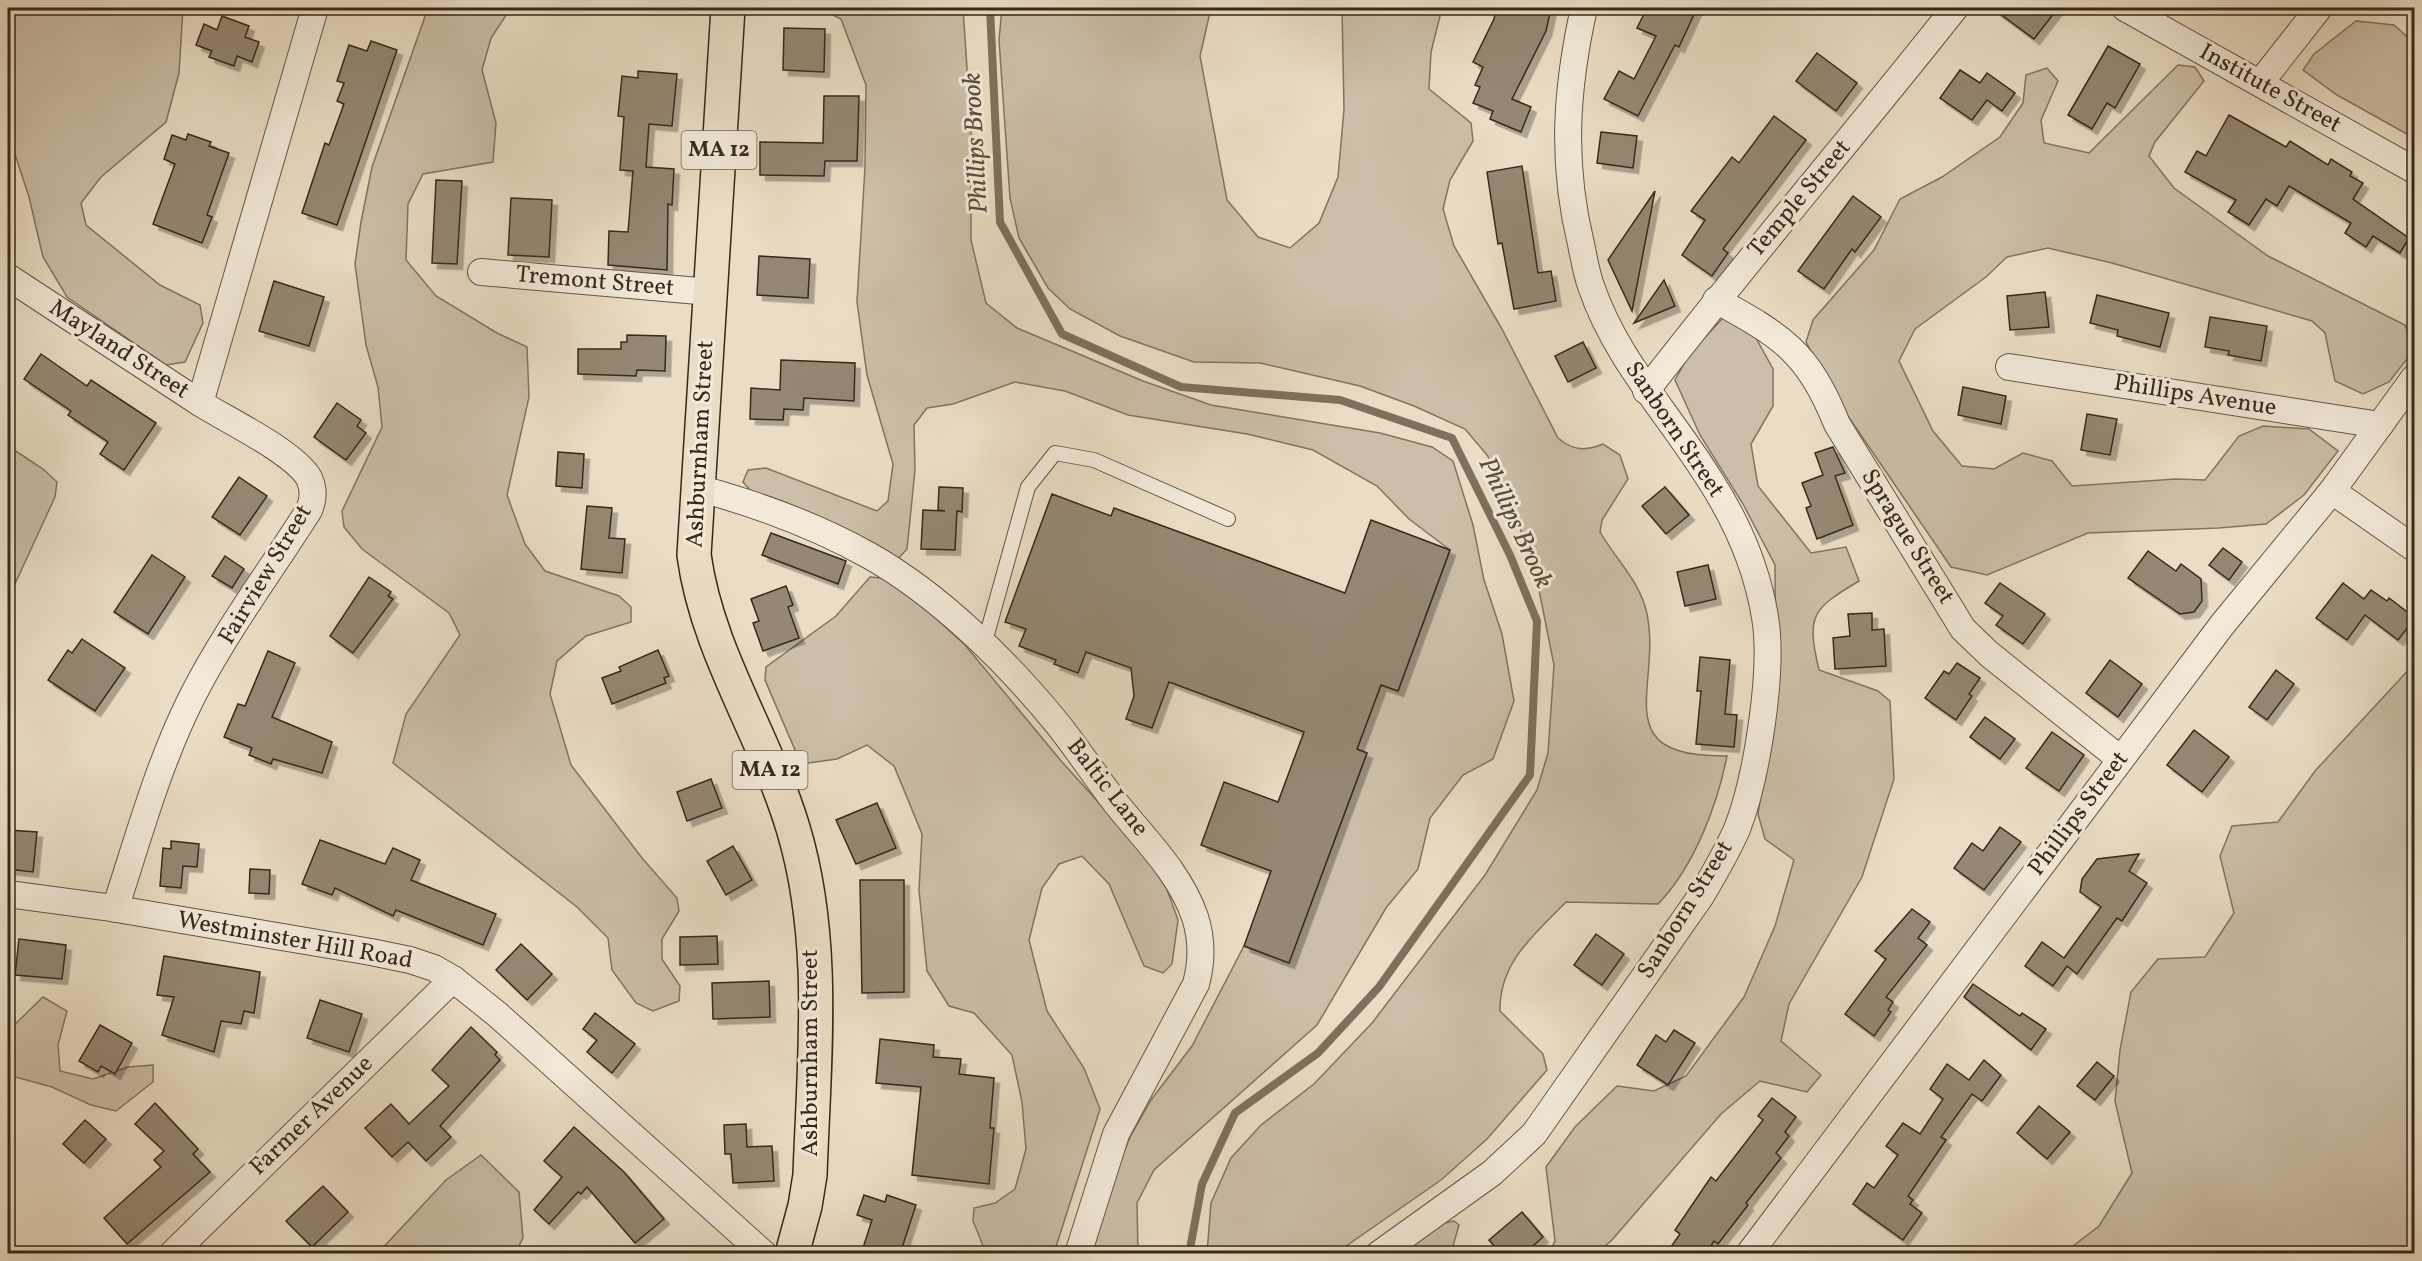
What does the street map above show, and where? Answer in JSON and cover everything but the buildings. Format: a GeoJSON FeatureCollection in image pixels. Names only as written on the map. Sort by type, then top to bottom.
{"type":"FeatureCollection","features":[{"type":"Feature","properties":{"kind":"main road","name":"Ashburnham Street"},"geometry":{"type":"LineString","coordinates":[[728,8],[694,555],[703,600],[792,824],[808,891],[817,970],[810,1175],[805,1206],[792,1254]]}},
{"type":"Feature","properties":{"kind":"street"},"geometry":{"type":"LineString","coordinates":[[200,403],[315,8]]}},
{"type":"Feature","properties":{"kind":"street","name":"Sanborn Street"},"geometry":{"type":"LineString","coordinates":[[1379,1254],[1492,1173],[1534,1134],[1701,896],[1717,870],[1741,816],[1765,698],[1767,669],[1765,616],[1757,581],[1735,524],[1692,453],[1646,391],[1614,339],[1590,285],[1574,214],[1566,133],[1571,81],[1584,8]]}},
{"type":"Feature","properties":{"kind":"street","name":"Temple Street"},"geometry":{"type":"LineString","coordinates":[[1646,391],[1716,300],[1955,8]]}},
{"type":"Feature","properties":{"kind":"street","name":"Institute Street"},"geometry":{"type":"LineString","coordinates":[[2125,8],[2415,170]]}},
{"type":"Feature","properties":{"kind":"street"},"geometry":{"type":"LineString","coordinates":[[2260,82],[2319,8]]}},
{"type":"Feature","properties":{"kind":"street","name":"Tremont Street"},"geometry":{"type":"LineString","coordinates":[[481,272],[710,292]]}},
{"type":"Feature","properties":{"kind":"street","name":"Mayland Street"},"geometry":{"type":"LineString","coordinates":[[8,277],[200,403]]}},
{"type":"Feature","properties":{"kind":"street","name":"Sprague Street"},"geometry":{"type":"LineString","coordinates":[[1716,300],[1778,335],[1800,357],[1826,397],[1837,424],[1963,629],[1989,654],[2120,759]]}},
{"type":"Feature","properties":{"kind":"street","name":"Phillips Avenue"},"geometry":{"type":"LineString","coordinates":[[2009,367],[2380,425]]}},
{"type":"Feature","properties":{"kind":"street","name":"Phillips Street"},"geometry":{"type":"LineString","coordinates":[[1749,1254],[2120,759],[2222,625],[2332,491],[2415,378]]}},
{"type":"Feature","properties":{"kind":"street","name":"Fairview Street"},"geometry":{"type":"LineString","coordinates":[[115,909],[166,758],[192,698],[245,607],[309,510],[313,500],[310,481],[296,463],[200,403]]}},
{"type":"Feature","properties":{"kind":"street","name":"Baltic Lane"},"geometry":{"type":"LineString","coordinates":[[698,488],[742,500],[831,536],[872,557],[918,590],[984,645],[1057,724],[1116,804],[1163,859],[1182,889],[1198,930],[1201,959],[1196,984],[1116,1134],[1078,1254]]}},
{"type":"Feature","properties":{"kind":"street"},"geometry":{"type":"LineString","coordinates":[[2332,491],[2415,548]]}},
{"type":"Feature","properties":{"kind":"street","name":"Westminster Hill Road"},"geometry":{"type":"LineString","coordinates":[[8,894],[115,909],[410,960],[434,968],[453,979],[498,1015],[764,1254]]}},
{"type":"Feature","properties":{"kind":"street","name":"Farmer Avenue"},"geometry":{"type":"LineString","coordinates":[[172,1254],[453,979]]}},
{"type":"Feature","properties":{"kind":"lane"},"geometry":{"type":"LineString","coordinates":[[984,645],[1028,487],[1054,453],[1094,460],[1228,519]]}},
{"type":"Feature","properties":{"kind":"shaded area"},"geometry":{"type":"Polygon","coordinates":[[[8,8],[183,8],[179,73],[166,122],[101,177],[81,203],[86,225],[160,285],[200,305],[203,323],[185,362],[166,365],[67,297],[43,257],[29,197],[8,133],[8,8]]]}},
{"type":"Feature","properties":{"kind":"shaded area"},"geometry":{"type":"Polygon","coordinates":[[[428,8],[511,8],[491,38],[482,70],[496,123],[493,162],[423,174],[408,204],[406,260],[436,296],[497,333],[527,347],[529,397],[507,495],[525,544],[545,571],[619,596],[631,607],[631,622],[586,636],[557,661],[550,694],[571,765],[642,858],[677,898],[679,911],[662,939],[662,959],[680,986],[679,1001],[653,1011],[636,1003],[612,970],[608,938],[577,907],[393,763],[406,714],[460,635],[449,613],[362,549],[344,527],[342,511],[382,427],[378,387],[366,345],[355,264],[361,222],[372,167],[428,8]]]}},
{"type":"Feature","properties":{"kind":"shaded area"},"geometry":{"type":"Polygon","coordinates":[[[819,8],[963,8],[971,128],[971,240],[986,303],[1017,328],[1143,381],[1211,405],[1380,433],[1432,447],[1453,461],[1473,525],[1484,580],[1502,634],[1514,701],[1493,759],[1463,775],[1430,818],[1418,869],[1386,908],[1317,1025],[1154,1170],[1137,1203],[1138,1253],[1090,1253],[1106,1197],[1130,1137],[1151,1100],[1192,1046],[1244,946],[1289,962],[1367,753],[1357,749],[1381,685],[1398,691],[1450,550],[1409,519],[1377,486],[1313,450],[1247,434],[1128,415],[1065,391],[1015,382],[953,404],[927,408],[914,425],[915,470],[907,549],[898,559],[877,553],[750,490],[743,482],[748,470],[766,468],[877,511],[888,501],[893,464],[867,375],[857,302],[865,167],[866,85],[841,19],[819,8]]]}},
{"type":"Feature","properties":{"kind":"shaded area"},"geometry":{"type":"Polygon","coordinates":[[[1002,8],[1211,8],[1200,56],[1227,200],[1258,237],[1290,248],[1319,223],[1338,177],[1344,109],[1342,8],[1442,8],[1431,52],[1429,89],[1471,123],[1473,141],[1450,180],[1443,209],[1454,246],[1502,329],[1558,438],[1569,445],[1580,448],[1591,448],[1603,444],[1620,455],[1628,479],[1602,520],[1600,532],[1633,581],[1644,602],[1650,641],[1647,713],[1652,731],[1665,745],[1689,753],[1727,756],[1717,795],[1702,835],[1683,872],[1658,904],[1566,902],[1531,938],[1512,963],[1501,994],[1500,1011],[1543,1054],[1547,1070],[1487,1139],[1441,1180],[1336,1253],[1207,1253],[1211,1203],[1231,1158],[1261,1125],[1314,1084],[1372,1023],[1485,875],[1537,790],[1548,753],[1554,665],[1539,590],[1511,498],[1487,455],[1465,429],[1414,406],[1360,386],[1260,363],[1194,362],[1120,336],[1070,309],[1048,288],[1019,238],[1010,198],[999,40],[1002,8]]]}},
{"type":"Feature","properties":{"kind":"shaded area"},"geometry":{"type":"Polygon","coordinates":[[[2356,21],[2394,25],[2414,43],[2414,138],[2337,95],[2303,70],[2314,54],[2356,21]]]}},
{"type":"Feature","properties":{"kind":"shaded area"},"geometry":{"type":"Polygon","coordinates":[[[2178,65],[2195,67],[2204,81],[2155,142],[2149,156],[2174,188],[2268,256],[2405,325],[2414,350],[2389,382],[2363,394],[2335,381],[2325,333],[2312,321],[2112,263],[2048,248],[2007,257],[1986,277],[1915,329],[1899,361],[1933,431],[1962,466],[1994,469],[2023,453],[2052,461],[2072,486],[2176,479],[2205,480],[2239,436],[2263,426],[2309,429],[2338,451],[2304,495],[2266,524],[2088,533],[1987,575],[1951,567],[1837,400],[1806,342],[1813,320],[1874,250],[1900,199],[1942,177],[2000,137],[2023,103],[2026,75],[2047,68],[2058,81],[2041,120],[2044,143],[2089,153],[2178,65]]]}},
{"type":"Feature","properties":{"kind":"shaded area"},"geometry":{"type":"Polygon","coordinates":[[[1723,318],[1756,338],[1773,369],[1773,406],[1751,444],[1758,486],[1811,553],[1846,547],[1859,581],[1831,599],[1816,615],[1813,637],[1815,652],[1819,670],[1878,691],[1890,701],[1894,779],[1862,877],[1789,1004],[1781,1041],[1821,1075],[1807,1092],[1760,1081],[1721,1114],[1612,1240],[1597,1253],[1549,1253],[1555,1241],[1546,1167],[1575,1127],[1617,1086],[1654,1091],[1686,1076],[1744,997],[1775,926],[1794,860],[1765,839],[1758,814],[1776,700],[1775,565],[1743,504],[1700,435],[1675,380],[1690,353],[1723,318]]]}},
{"type":"Feature","properties":{"kind":"shaded area"},"geometry":{"type":"Polygon","coordinates":[[[8,446],[43,469],[57,482],[55,497],[8,599],[8,446]]]}},
{"type":"Feature","properties":{"kind":"shaded area"},"geometry":{"type":"Polygon","coordinates":[[[870,577],[893,579],[965,645],[1062,762],[1160,870],[1178,920],[1172,964],[1163,973],[1144,966],[1109,884],[1082,856],[1059,864],[1042,888],[1029,940],[1047,1011],[1084,1068],[1100,1109],[1054,1253],[986,1253],[973,1221],[974,1208],[995,1203],[1015,1189],[1026,1149],[1022,1102],[1012,1055],[974,1013],[949,1006],[927,971],[919,890],[922,834],[894,766],[867,745],[837,759],[801,764],[765,680],[766,667],[836,616],[870,577]]]}},
{"type":"Feature","properties":{"kind":"shaded area"},"geometry":{"type":"Polygon","coordinates":[[[2414,664],[2414,1253],[2064,1253],[2099,1226],[2132,1173],[2115,1101],[2120,1050],[2131,992],[2158,959],[2205,957],[2234,913],[2220,856],[2232,826],[2278,822],[2315,771],[2414,664]]]}},
{"type":"Feature","properties":{"kind":"shaded area"},"geometry":{"type":"Polygon","coordinates":[[[43,997],[67,1011],[58,1045],[60,1071],[93,1079],[128,1067],[153,1065],[153,1082],[116,1111],[91,1105],[52,1087],[8,1075],[8,1031],[43,997]]]}},
{"type":"Feature","properties":{"kind":"shaded area"},"geometry":{"type":"Polygon","coordinates":[[[481,1155],[519,1192],[523,1238],[515,1253],[378,1253],[446,1180],[481,1155]]]}},
{"type":"Feature","properties":{"kind":"shaded area"},"geometry":{"type":"Polygon","coordinates":[[[1454,1221],[1459,1225],[1451,1253],[1405,1254],[1435,1225],[1454,1221]]]}},
{"type":"Feature","properties":{"kind":"waterway","name":"Phillips Brook"},"geometry":{"type":"LineString","coordinates":[[990,8],[1000,222],[1062,334],[1181,387],[1340,400],[1452,438],[1510,555],[1537,621],[1530,775],[1379,987],[1318,1053],[1235,1113],[1202,1184],[1189,1254]]}}]}
